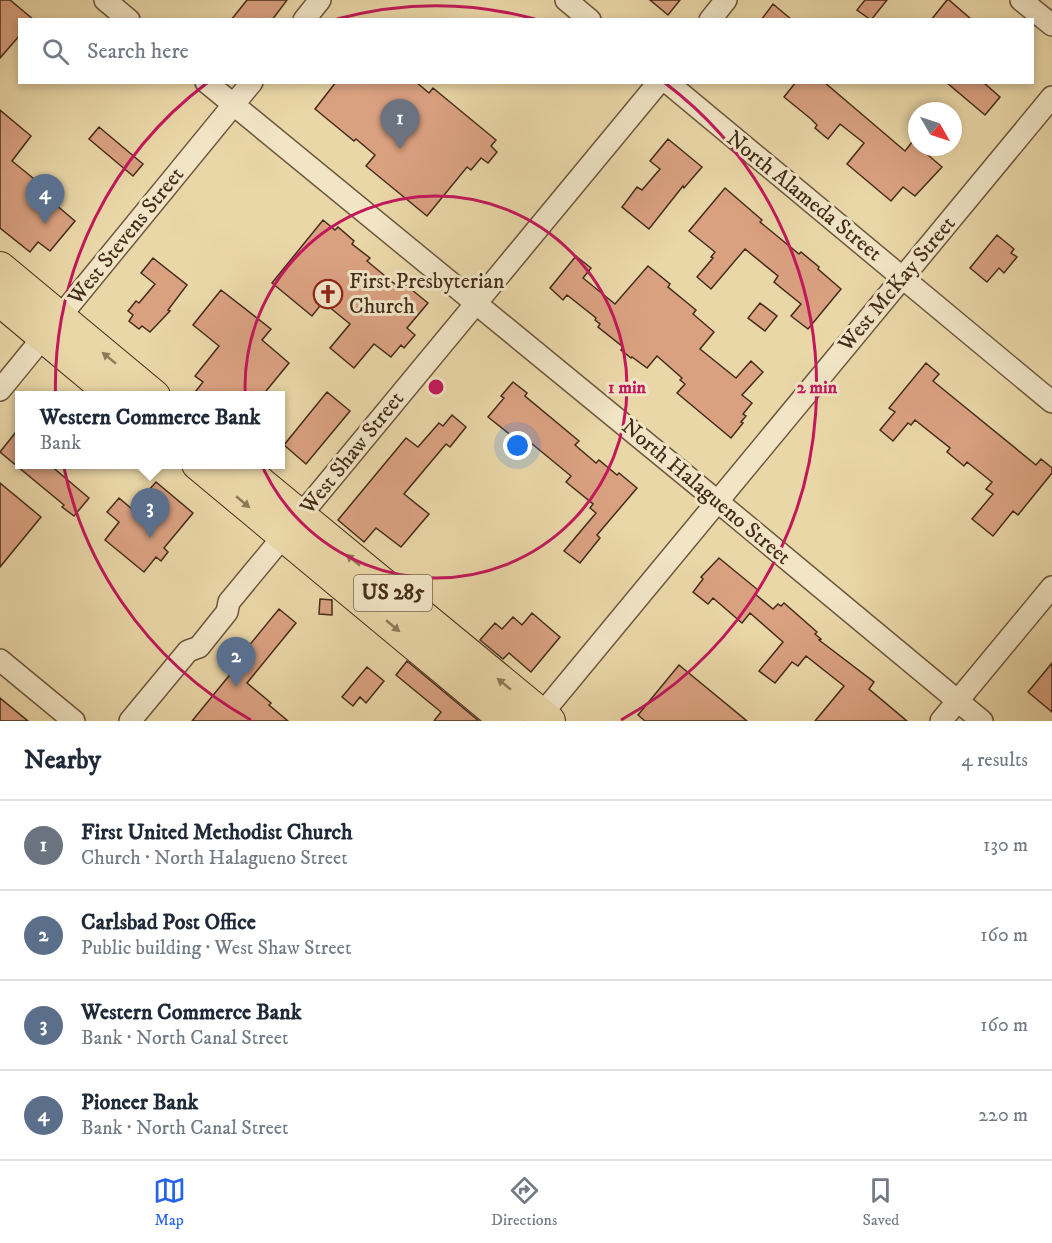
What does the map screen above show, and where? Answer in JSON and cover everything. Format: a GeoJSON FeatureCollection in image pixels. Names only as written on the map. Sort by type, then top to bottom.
{"type":"FeatureCollection","features":[{"type":"Feature","properties":{"kind":"highway"},"geometry":{"type":"LineString","coordinates":[[0,268],[110,391]]}},
{"type":"Feature","properties":{"kind":"highway"},"geometry":{"type":"LineString","coordinates":[[0,300],[52,327],[147,391]]}},
{"type":"Feature","properties":{"kind":"highway","name":"US 285"},"geometry":{"type":"LineString","coordinates":[[204,469],[292,526],[542,719]]}},
{"type":"Feature","properties":{"kind":"highway","name":"US 285"},"geometry":{"type":"LineString","coordinates":[[241,469],[292,526],[507,721]]}},
{"type":"Feature","properties":{"kind":"street"},"geometry":{"type":"LineString","coordinates":[[105,0],[127,18]]}},
{"type":"Feature","properties":{"kind":"street"},"geometry":{"type":"LineString","coordinates":[[306,18],[320,0]]}},
{"type":"Feature","properties":{"kind":"street"},"geometry":{"type":"LineString","coordinates":[[566,0],[588,18]]}},
{"type":"Feature","properties":{"kind":"street"},"geometry":{"type":"LineString","coordinates":[[712,18],[726,0]]}},
{"type":"Feature","properties":{"kind":"street"},"geometry":{"type":"LineString","coordinates":[[1021,0],[1052,25]]}},
{"type":"Feature","properties":{"kind":"street","name":"North Halagueno Street"},"geometry":{"type":"LineString","coordinates":[[208,84],[982,721]]}},
{"type":"Feature","properties":{"kind":"street","name":"West Stevens Street"},"geometry":{"type":"LineString","coordinates":[[0,390],[250,84]]}},
{"type":"Feature","properties":{"kind":"street","name":"West Shaw Street"},"geometry":{"type":"LineString","coordinates":[[130,721],[188,651],[189,640],[218,604],[229,602],[657,84]]}},
{"type":"Feature","properties":{"kind":"street","name":"North Alameda Street"},"geometry":{"type":"LineString","coordinates":[[669,84],[1052,402]]}},
{"type":"Feature","properties":{"kind":"street","name":"West McKay Street"},"geometry":{"type":"LineString","coordinates":[[542,719],[717,501],[1052,97]]}},
{"type":"Feature","properties":{"kind":"street"},"geometry":{"type":"LineString","coordinates":[[941,721],[1052,587]]}},
{"type":"Feature","properties":{"kind":"street"},"geometry":{"type":"LineString","coordinates":[[0,660],[74,721]]}},
{"type":"Feature","properties":{"kind":"building"},"geometry":{"type":"Polygon","coordinates":[[[0,0],[10,0],[32,18],[18,18],[18,37],[0,58],[0,0]]]}},
{"type":"Feature","properties":{"kind":"building"},"geometry":{"type":"Polygon","coordinates":[[[247,0],[287,0],[274,18],[233,18],[247,0]]]}},
{"type":"Feature","properties":{"kind":"building"},"geometry":{"type":"Polygon","coordinates":[[[650,0],[680,0],[668,15],[650,0]]]}},
{"type":"Feature","properties":{"kind":"building"},"geometry":{"type":"Polygon","coordinates":[[[865,0],[887,0],[873,18],[868,18],[857,10],[865,0]]]}},
{"type":"Feature","properties":{"kind":"building"},"geometry":{"type":"Polygon","coordinates":[[[949,0],[970,18],[933,18],[949,0]]]}},
{"type":"Feature","properties":{"kind":"building"},"geometry":{"type":"Polygon","coordinates":[[[773,4],[790,18],[762,18],[773,4]]]}},
{"type":"Feature","properties":{"kind":"building"},"geometry":{"type":"Polygon","coordinates":[[[334,84],[418,84],[429,93],[433,88],[496,140],[491,146],[497,152],[488,163],[481,158],[471,170],[467,167],[427,216],[366,166],[375,155],[315,109],[334,84]]]}},
{"type":"Feature","properties":{"kind":"building"},"geometry":{"type":"Polygon","coordinates":[[[794,84],[826,84],[905,151],[908,147],[908,156],[929,156],[942,167],[915,196],[903,187],[891,201],[847,164],[864,143],[840,124],[828,139],[815,128],[817,125],[784,97],[794,84]]]}},
{"type":"Feature","properties":{"kind":"building"},"geometry":{"type":"Polygon","coordinates":[[[948,84],[985,84],[1000,97],[985,115],[948,84]]]}},
{"type":"Feature","properties":{"kind":"building"},"geometry":{"type":"Polygon","coordinates":[[[0,110],[31,136],[12,161],[39,183],[35,187],[75,221],[50,251],[38,242],[30,252],[0,228],[0,110]]]}},
{"type":"Feature","properties":{"kind":"building"},"geometry":{"type":"Polygon","coordinates":[[[99,127],[143,164],[133,176],[89,139],[99,127]]]}},
{"type":"Feature","properties":{"kind":"building"},"geometry":{"type":"Polygon","coordinates":[[[668,139],[702,167],[684,188],[683,186],[649,229],[622,207],[637,187],[642,190],[660,169],[650,161],[668,139]]]}},
{"type":"Feature","properties":{"kind":"building"},"geometry":{"type":"Polygon","coordinates":[[[725,188],[762,220],[760,222],[799,254],[801,252],[841,289],[808,329],[791,316],[801,304],[774,282],[778,276],[745,249],[711,289],[697,277],[713,258],[711,257],[715,252],[689,231],[725,188]]]}},
{"type":"Feature","properties":{"kind":"building","name":"First Presbyterian Church"},"geometry":{"type":"Polygon","coordinates":[[[323,220],[335,230],[338,227],[354,241],[352,244],[370,258],[367,261],[402,290],[406,285],[428,303],[407,328],[415,335],[404,348],[401,345],[391,357],[374,344],[354,368],[330,348],[350,324],[323,302],[312,316],[272,283],[323,220]]]}},
{"type":"Feature","properties":{"kind":"building"},"geometry":{"type":"Polygon","coordinates":[[[997,235],[1014,249],[1011,253],[1017,257],[1004,273],[999,268],[987,282],[970,268],[997,235]]]}},
{"type":"Feature","properties":{"kind":"building"},"geometry":{"type":"Polygon","coordinates":[[[576,256],[591,268],[583,278],[615,304],[648,266],[670,284],[668,287],[696,310],[693,314],[714,332],[700,349],[736,378],[751,361],[763,372],[742,395],[752,403],[743,414],[746,416],[741,422],[743,423],[731,438],[677,393],[685,384],[680,380],[682,378],[657,356],[647,368],[631,358],[621,350],[623,347],[598,327],[600,324],[595,320],[596,318],[567,295],[563,300],[550,288],[576,256]]]}},
{"type":"Feature","properties":{"kind":"building"},"geometry":{"type":"Polygon","coordinates":[[[153,258],[187,285],[168,310],[170,311],[150,332],[142,326],[139,329],[129,321],[133,315],[128,311],[136,301],[139,303],[155,284],[141,273],[153,258]]]}},
{"type":"Feature","properties":{"kind":"building"},"geometry":{"type":"Polygon","coordinates":[[[221,290],[271,329],[262,340],[289,363],[266,391],[196,391],[203,382],[195,376],[219,346],[193,325],[221,290]]]}},
{"type":"Feature","properties":{"kind":"building"},"geometry":{"type":"Polygon","coordinates":[[[760,303],[777,316],[765,331],[748,318],[760,303]]]}},
{"type":"Feature","properties":{"kind":"building"},"geometry":{"type":"Polygon","coordinates":[[[926,363],[939,374],[933,381],[1036,465],[1041,459],[1052,468],[1052,473],[1018,515],[1013,511],[993,536],[972,519],[993,494],[986,489],[992,482],[967,462],[964,466],[947,452],[950,448],[915,420],[911,425],[908,423],[893,441],[880,430],[895,412],[889,408],[926,363]]]}},
{"type":"Feature","properties":{"kind":"building"},"geometry":{"type":"Polygon","coordinates":[[[513,382],[527,393],[525,396],[579,441],[575,445],[596,463],[599,460],[637,488],[597,535],[600,538],[580,563],[564,551],[596,513],[590,508],[593,504],[566,482],[571,476],[531,443],[527,448],[488,417],[504,398],[501,396],[513,382]]]}},
{"type":"Feature","properties":{"kind":"building"},"geometry":{"type":"Polygon","coordinates":[[[327,392],[350,411],[306,464],[285,444],[327,392]]]}},
{"type":"Feature","properties":{"kind":"building"},"geometry":{"type":"Polygon","coordinates":[[[452,415],[466,427],[450,447],[446,444],[404,494],[429,514],[401,547],[376,528],[364,542],[338,520],[406,438],[418,447],[439,423],[443,426],[452,415]]]}},
{"type":"Feature","properties":{"kind":"building"},"geometry":{"type":"Polygon","coordinates":[[[15,433],[15,464],[0,452],[15,433]]]}},
{"type":"Feature","properties":{"kind":"building"},"geometry":{"type":"Polygon","coordinates":[[[21,469],[55,469],[89,498],[74,516],[62,507],[64,505],[21,469]]]}},
{"type":"Feature","properties":{"kind":"building"},"geometry":{"type":"Polygon","coordinates":[[[156,482],[193,513],[164,548],[168,552],[161,561],[156,557],[144,572],[105,540],[119,522],[107,512],[119,498],[132,509],[156,482]]]}},
{"type":"Feature","properties":{"kind":"building"},"geometry":{"type":"Polygon","coordinates":[[[0,483],[41,517],[0,567],[0,483]]]}},
{"type":"Feature","properties":{"kind":"building"},"geometry":{"type":"Polygon","coordinates":[[[719,558],[758,590],[755,594],[773,609],[778,604],[781,606],[784,603],[817,632],[815,634],[821,639],[819,640],[874,682],[869,689],[907,721],[815,721],[844,686],[806,656],[798,666],[792,662],[775,683],[759,671],[783,642],[750,613],[742,623],[713,598],[708,604],[693,592],[703,579],[701,577],[719,558]]]}},
{"type":"Feature","properties":{"kind":"building"},"geometry":{"type":"Polygon","coordinates":[[[320,599],[332,600],[332,615],[319,614],[320,599]]]}},
{"type":"Feature","properties":{"kind":"building"},"geometry":{"type":"Polygon","coordinates":[[[279,609],[296,623],[247,683],[288,721],[192,721],[242,660],[239,658],[279,609]]]}},
{"type":"Feature","properties":{"kind":"building"},"geometry":{"type":"Polygon","coordinates":[[[532,613],[560,637],[531,672],[509,653],[503,659],[480,640],[495,623],[502,629],[513,617],[522,625],[532,613]]]}},
{"type":"Feature","properties":{"kind":"building"},"geometry":{"type":"Polygon","coordinates":[[[407,661],[479,721],[434,721],[441,712],[396,675],[407,661]]]}},
{"type":"Feature","properties":{"kind":"building"},"geometry":{"type":"Polygon","coordinates":[[[1052,663],[1052,712],[1028,692],[1052,663]]]}},
{"type":"Feature","properties":{"kind":"building"},"geometry":{"type":"Polygon","coordinates":[[[679,665],[747,721],[645,721],[638,715],[679,665]]]}},
{"type":"Feature","properties":{"kind":"building"},"geometry":{"type":"Polygon","coordinates":[[[367,667],[384,681],[366,703],[360,697],[353,706],[342,697],[367,667]]]}},
{"type":"Feature","properties":{"kind":"building"},"geometry":{"type":"Polygon","coordinates":[[[0,698],[28,721],[0,721],[0,698]]]}},
{"type":"Feature","properties":{"kind":"place","name":"First United Methodist Church"},"geometry":{"type":"Point","coordinates":[400,149]}},
{"type":"Feature","properties":{"kind":"place","name":"Pioneer Bank"},"geometry":{"type":"Point","coordinates":[45,224]}},
{"type":"Feature","properties":{"kind":"place","name":"First Presbyterian Church"},"geometry":{"type":"Point","coordinates":[328,294]}},
{"type":"Feature","properties":{"kind":"place","name":"Western Commerce Bank"},"geometry":{"type":"Point","coordinates":[150,538]}},
{"type":"Feature","properties":{"kind":"place","name":"Carlsbad Post Office"},"geometry":{"type":"Point","coordinates":[236,687]}}]}
